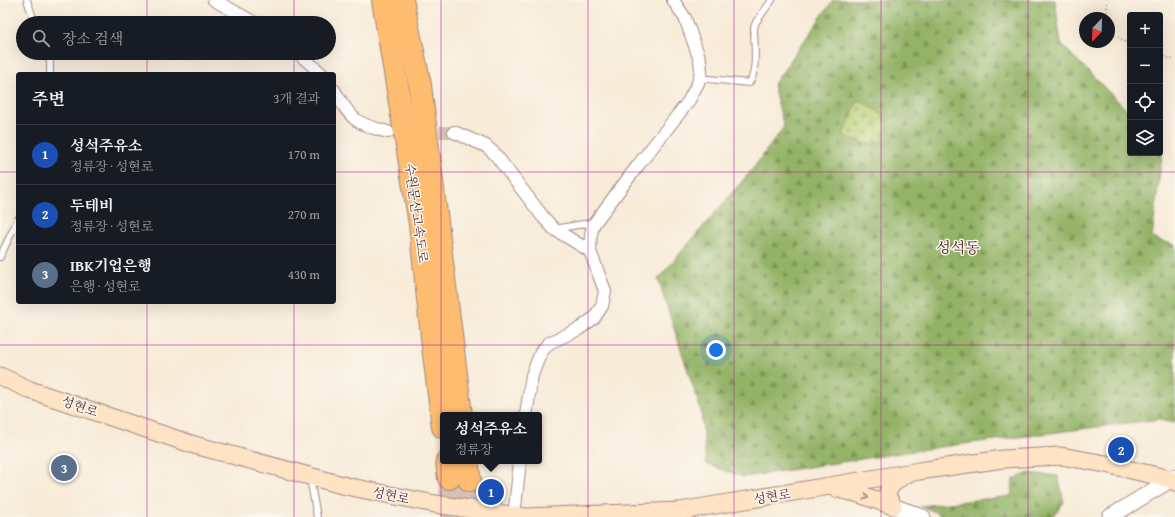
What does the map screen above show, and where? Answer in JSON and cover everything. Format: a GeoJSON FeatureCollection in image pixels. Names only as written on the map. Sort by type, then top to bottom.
{"type":"FeatureCollection","features":[{"type":"Feature","properties":{"kind":"highway","name":"수원문산고속도로"},"geometry":{"type":"LineString","coordinates":[[382,0],[420,224],[441,412]]}},
{"type":"Feature","properties":{"kind":"highway","name":"수원문산고속도로"},"geometry":{"type":"LineString","coordinates":[[402,0],[420,85],[461,412]]}},
{"type":"Feature","properties":{"kind":"main road","name":"성현로"},"geometry":{"type":"LineString","coordinates":[[0,376],[30,390],[191,444],[346,486],[435,504],[525,517],[680,511],[907,473],[1003,459],[1061,456],[1106,464],[1173,479]]}},
{"type":"Feature","properties":{"kind":"main road"},"geometry":{"type":"LineString","coordinates":[[893,506],[889,501],[887,493],[891,486],[907,473]]}},
{"type":"Feature","properties":{"kind":"main road"},"geometry":{"type":"LineString","coordinates":[[829,487],[859,494],[893,506]]}},
{"type":"Feature","properties":{"kind":"street"},"geometry":{"type":"LineString","coordinates":[[214,0],[243,16]]}},
{"type":"Feature","properties":{"kind":"street"},"geometry":{"type":"LineString","coordinates":[[526,412],[532,374],[541,352],[548,344],[579,329],[594,318],[602,306],[605,291],[590,251],[591,234],[596,222],[688,102],[699,78],[701,71],[700,60],[685,18],[673,0]]}},
{"type":"Feature","properties":{"kind":"street"},"geometry":{"type":"LineString","coordinates":[[306,60],[320,72]]}},
{"type":"Feature","properties":{"kind":"street"},"geometry":{"type":"LineString","coordinates":[[336,93],[346,110],[356,121],[372,128],[388,132]]}},
{"type":"Feature","properties":{"kind":"street"},"geometry":{"type":"LineString","coordinates":[[454,132],[486,146],[495,154],[543,217],[554,229],[590,251]]}},
{"type":"Feature","properties":{"kind":"street"},"geometry":{"type":"LineString","coordinates":[[514,516],[520,464]]}},
{"type":"Feature","properties":{"kind":"street"},"geometry":{"type":"LineString","coordinates":[[1110,517],[1173,479]]}},
{"type":"Feature","properties":{"kind":"street"},"geometry":{"type":"LineString","coordinates":[[893,506],[923,517]]}},
{"type":"Feature","properties":{"kind":"lane"},"geometry":{"type":"LineString","coordinates":[[27,0],[33,16]]}},
{"type":"Feature","properties":{"kind":"lane"},"geometry":{"type":"LineString","coordinates":[[699,78],[749,83],[752,80],[754,70],[754,28],[772,0]]}},
{"type":"Feature","properties":{"kind":"lane"},"geometry":{"type":"LineString","coordinates":[[49,60],[50,72]]}},
{"type":"Feature","properties":{"kind":"lane"},"geometry":{"type":"LineString","coordinates":[[554,229],[596,222]]}},
{"type":"Feature","properties":{"kind":"lane"},"geometry":{"type":"LineString","coordinates":[[0,257],[16,223]]}},
{"type":"Feature","properties":{"kind":"lane"},"geometry":{"type":"LineString","coordinates":[[310,476],[317,517]]}},
{"type":"Feature","properties":{"kind":"path"},"geometry":{"type":"LineString","coordinates":[[1107,3],[1107,12]]}},
{"type":"Feature","properties":{"kind":"path"},"geometry":{"type":"LineString","coordinates":[[1115,35],[1127,43]]}},
{"type":"Feature","properties":{"kind":"path"},"geometry":{"type":"LineString","coordinates":[[1163,57],[1175,60]]}},
{"type":"Feature","properties":{"kind":"green space"},"geometry":{"type":"Polygon","coordinates":[[[833,0],[1055,0],[1061,44],[1127,110],[1127,156],[1162,156],[1152,238],[1175,245],[1175,423],[1160,419],[940,447],[743,477],[706,464],[701,411],[658,279],[751,171],[784,127],[773,85],[833,0]]]}},
{"type":"Feature","properties":{"kind":"green space"},"geometry":{"type":"Polygon","coordinates":[[[858,100],[877,111],[887,122],[886,133],[879,143],[868,144],[843,135],[858,100]]]}},
{"type":"Feature","properties":{"kind":"green space"},"geometry":{"type":"Polygon","coordinates":[[[1029,473],[1058,476],[1064,502],[1053,517],[946,517],[921,506],[1011,496],[1013,479],[1029,473]]]}},
{"type":"Feature","properties":{"kind":"tunnel"},"geometry":{"type":"LineString","coordinates":[[421,132],[454,132]]}},
{"type":"Feature","properties":{"kind":"tunnel"},"geometry":{"type":"LineString","coordinates":[[449,478],[452,517]]}},
{"type":"Feature","properties":{"kind":"tunnel"},"geometry":{"type":"LineString","coordinates":[[470,481],[471,517]]}},
{"type":"Feature","properties":{"kind":"place","name":"두테비"},"geometry":{"type":"Point","coordinates":[1121,450]}},
{"type":"Feature","properties":{"kind":"place","name":"IBK기업은행"},"geometry":{"type":"Point","coordinates":[64,468]}},
{"type":"Feature","properties":{"kind":"place","name":"성석주유소"},"geometry":{"type":"Point","coordinates":[491,492]}},
{"type":"Feature","properties":{"kind":"district","name":"성석동"},"geometry":{"type":"Point","coordinates":[958,248]}}]}
